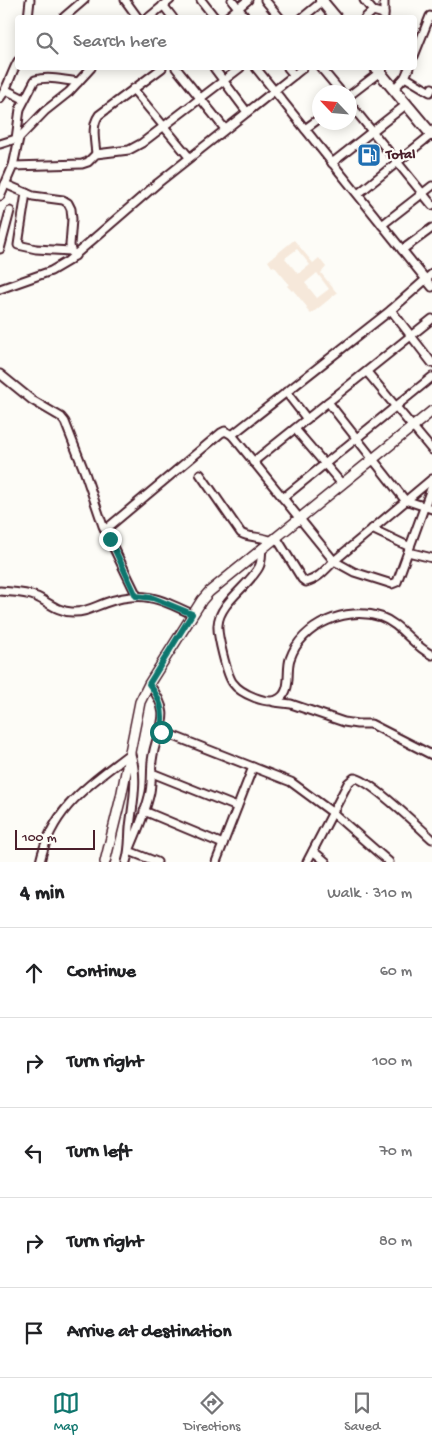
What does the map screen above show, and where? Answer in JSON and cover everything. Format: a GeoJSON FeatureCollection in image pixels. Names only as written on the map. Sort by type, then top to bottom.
{"type":"FeatureCollection","features":[{"type":"Feature","properties":{"kind":"highway"},"geometry":{"type":"LineString","coordinates":[[322,0],[334,15]]}},
{"type":"Feature","properties":{"kind":"highway"},"geometry":{"type":"LineString","coordinates":[[381,70],[432,135]]}},
{"type":"Feature","properties":{"kind":"main road"},"geometry":{"type":"LineString","coordinates":[[105,862],[119,805],[138,707],[149,684],[192,614],[209,592],[432,411]]}},
{"type":"Feature","properties":{"kind":"street"},"geometry":{"type":"LineString","coordinates":[[28,15],[30,0]]}},
{"type":"Feature","properties":{"kind":"street"},"geometry":{"type":"LineString","coordinates":[[66,15],[84,0]]}},
{"type":"Feature","properties":{"kind":"street"},"geometry":{"type":"LineString","coordinates":[[125,0],[136,15]]}},
{"type":"Feature","properties":{"kind":"street"},"geometry":{"type":"LineString","coordinates":[[152,15],[170,0]]}},
{"type":"Feature","properties":{"kind":"street"},"geometry":{"type":"LineString","coordinates":[[201,0],[213,15]]}},
{"type":"Feature","properties":{"kind":"street"},"geometry":{"type":"LineString","coordinates":[[232,0],[244,15]]}},
{"type":"Feature","properties":{"kind":"street"},"geometry":{"type":"LineString","coordinates":[[230,15],[248,0]]}},
{"type":"Feature","properties":{"kind":"street"},"geometry":{"type":"LineString","coordinates":[[265,0],[278,15]]}},
{"type":"Feature","properties":{"kind":"street"},"geometry":{"type":"LineString","coordinates":[[305,15],[322,0]]}},
{"type":"Feature","properties":{"kind":"street"},"geometry":{"type":"LineString","coordinates":[[364,0],[373,11],[382,15]]}},
{"type":"Feature","properties":{"kind":"street"},"geometry":{"type":"LineString","coordinates":[[384,0],[384,15]]}},
{"type":"Feature","properties":{"kind":"street"},"geometry":{"type":"LineString","coordinates":[[163,6],[170,15]]}},
{"type":"Feature","properties":{"kind":"street"},"geometry":{"type":"LineString","coordinates":[[368,15],[373,11]]}},
{"type":"Feature","properties":{"kind":"street"},"geometry":{"type":"LineString","coordinates":[[417,48],[430,16]]}},
{"type":"Feature","properties":{"kind":"street"},"geometry":{"type":"LineString","coordinates":[[0,98],[6,90],[15,67]]}},
{"type":"Feature","properties":{"kind":"street"},"geometry":{"type":"LineString","coordinates":[[0,144],[17,139],[39,117],[69,92],[88,70]]}},
{"type":"Feature","properties":{"kind":"street"},"geometry":{"type":"LineString","coordinates":[[96,154],[95,121],[99,115],[159,70]]}},
{"type":"Feature","properties":{"kind":"street"},"geometry":{"type":"LineString","coordinates":[[178,70],[225,130]]}},
{"type":"Feature","properties":{"kind":"street"},"geometry":{"type":"LineString","coordinates":[[216,70],[247,112]]}},
{"type":"Feature","properties":{"kind":"street"},"geometry":{"type":"LineString","coordinates":[[13,166],[82,164],[88,162],[96,154],[128,150],[142,143],[237,70]]}},
{"type":"Feature","properties":{"kind":"street"},"geometry":{"type":"LineString","coordinates":[[258,70],[432,287]]}},
{"type":"Feature","properties":{"kind":"street"},"geometry":{"type":"LineString","coordinates":[[290,70],[294,75]]}},
{"type":"Feature","properties":{"kind":"street"},"geometry":{"type":"LineString","coordinates":[[0,288],[51,271],[300,70]]}},
{"type":"Feature","properties":{"kind":"street"},"geometry":{"type":"LineString","coordinates":[[323,70],[335,85]]}},
{"type":"Feature","properties":{"kind":"street"},"geometry":{"type":"LineString","coordinates":[[357,89],[379,70]]}},
{"type":"Feature","properties":{"kind":"street"},"geometry":{"type":"LineString","coordinates":[[394,89],[405,77],[408,70]]}},
{"type":"Feature","properties":{"kind":"street"},"geometry":{"type":"LineString","coordinates":[[405,77],[430,92],[432,88]]}},
{"type":"Feature","properties":{"kind":"street"},"geometry":{"type":"LineString","coordinates":[[0,196],[13,166],[18,118],[24,99],[34,80],[40,78],[78,82]]}},
{"type":"Feature","properties":{"kind":"street"},"geometry":{"type":"LineString","coordinates":[[133,89],[189,158]]}},
{"type":"Feature","properties":{"kind":"street"},"geometry":{"type":"LineString","coordinates":[[6,90],[24,99]]}},
{"type":"Feature","properties":{"kind":"street"},"geometry":{"type":"LineString","coordinates":[[332,163],[407,104]]}},
{"type":"Feature","properties":{"kind":"street"},"geometry":{"type":"LineString","coordinates":[[357,113],[432,205]]}},
{"type":"Feature","properties":{"kind":"street"},"geometry":{"type":"LineString","coordinates":[[305,129],[312,124]]}},
{"type":"Feature","properties":{"kind":"street"},"geometry":{"type":"LineString","coordinates":[[358,194],[432,135]]}},
{"type":"Feature","properties":{"kind":"street"},"geometry":{"type":"LineString","coordinates":[[5,184],[26,193],[68,203],[71,214],[73,254]]}},
{"type":"Feature","properties":{"kind":"street"},"geometry":{"type":"LineString","coordinates":[[382,225],[432,186]]}},
{"type":"Feature","properties":{"kind":"street"},"geometry":{"type":"LineString","coordinates":[[26,193],[18,245],[73,254]]}},
{"type":"Feature","properties":{"kind":"street"},"geometry":{"type":"LineString","coordinates":[[0,249],[10,211]]}},
{"type":"Feature","properties":{"kind":"street"},"geometry":{"type":"LineString","coordinates":[[402,250],[432,228]]}},
{"type":"Feature","properties":{"kind":"street"},"geometry":{"type":"LineString","coordinates":[[232,435],[390,310],[432,274]]}},
{"type":"Feature","properties":{"kind":"street"},"geometry":{"type":"LineString","coordinates":[[390,310],[432,363]]}},
{"type":"Feature","properties":{"kind":"street"},"geometry":{"type":"LineString","coordinates":[[253,462],[432,319]]}},
{"type":"Feature","properties":{"kind":"street"},"geometry":{"type":"LineString","coordinates":[[367,372],[432,450]]}},
{"type":"Feature","properties":{"kind":"street"},"geometry":{"type":"LineString","coordinates":[[0,374],[22,393],[61,417],[65,422],[105,530],[136,596]]}},
{"type":"Feature","properties":{"kind":"street"},"geometry":{"type":"LineString","coordinates":[[283,498],[432,377]]}},
{"type":"Feature","properties":{"kind":"street"},"geometry":{"type":"LineString","coordinates":[[286,392],[307,418]]}},
{"type":"Feature","properties":{"kind":"street"},"geometry":{"type":"LineString","coordinates":[[328,402],[405,500],[432,508]]}},
{"type":"Feature","properties":{"kind":"street"},"geometry":{"type":"LineString","coordinates":[[295,428],[342,484]]}},
{"type":"Feature","properties":{"kind":"street"},"geometry":{"type":"LineString","coordinates":[[105,530],[225,431],[232,435],[334,561],[354,572],[392,584],[397,582],[432,486]]}},
{"type":"Feature","properties":{"kind":"street"},"geometry":{"type":"LineString","coordinates":[[200,474],[241,534],[274,539],[306,582],[319,576],[405,500],[432,480]]}},
{"type":"Feature","properties":{"kind":"street"},"geometry":{"type":"LineString","coordinates":[[372,529],[409,550],[432,558]]}},
{"type":"Feature","properties":{"kind":"street"},"geometry":{"type":"LineString","coordinates":[[262,548],[260,566],[249,582],[230,601],[219,617],[217,626],[228,674],[233,684],[248,694],[262,700],[291,704],[344,722],[371,724],[432,755]]}},
{"type":"Feature","properties":{"kind":"street"},"geometry":{"type":"LineString","coordinates":[[0,591],[25,593],[63,611],[73,613],[85,611],[119,598],[136,596],[153,598],[192,614]]}},
{"type":"Feature","properties":{"kind":"street"},"geometry":{"type":"LineString","coordinates":[[271,701],[280,699],[286,690],[289,660],[298,640],[316,626],[341,615],[381,617],[393,624],[432,656]]}},
{"type":"Feature","properties":{"kind":"street"},"geometry":{"type":"LineString","coordinates":[[126,862],[144,812],[152,774],[153,755],[163,720],[162,705],[149,684]]}},
{"type":"Feature","properties":{"kind":"street"},"geometry":{"type":"LineString","coordinates":[[161,732],[291,782],[333,813],[389,862]]}},
{"type":"Feature","properties":{"kind":"street"},"geometry":{"type":"LineString","coordinates":[[40,862],[43,849],[54,823],[78,794],[129,752],[134,762],[135,779],[130,851]]}},
{"type":"Feature","properties":{"kind":"street"},"geometry":{"type":"LineString","coordinates":[[216,862],[253,767]]}},
{"type":"Feature","properties":{"kind":"street"},"geometry":{"type":"LineString","coordinates":[[152,774],[237,807]]}},
{"type":"Feature","properties":{"kind":"street"},"geometry":{"type":"LineString","coordinates":[[306,862],[348,783],[354,778],[359,778],[372,787],[432,839]]}},
{"type":"Feature","properties":{"kind":"street"},"geometry":{"type":"LineString","coordinates":[[144,812],[223,844]]}},
{"type":"Feature","properties":{"kind":"street"},"geometry":{"type":"LineString","coordinates":[[130,851],[157,862]]}},
{"type":"Feature","properties":{"kind":"street"},"geometry":{"type":"LineString","coordinates":[[313,851],[326,862]]}},
{"type":"Feature","properties":{"kind":"shaded area"},"geometry":{"type":"Polygon","coordinates":[[[294,240],[313,263],[319,258],[326,267],[321,273],[337,293],[311,314],[293,290],[287,286],[289,284],[268,261],[294,240]],[[297,249],[285,258],[298,274],[310,265],[297,249]],[[317,273],[305,283],[317,298],[329,289],[317,273]]]}},
{"type":"Feature","properties":{"kind":"place","name":"Total"},"geometry":{"type":"Point","coordinates":[369,155]}},
{"type":"Feature","properties":{"kind":"route"},"geometry":{"type":"LineString","coordinates":[[110,539],[136,596],[153,598],[192,614],[149,684],[162,705],[163,720],[161,732]]}}]}
